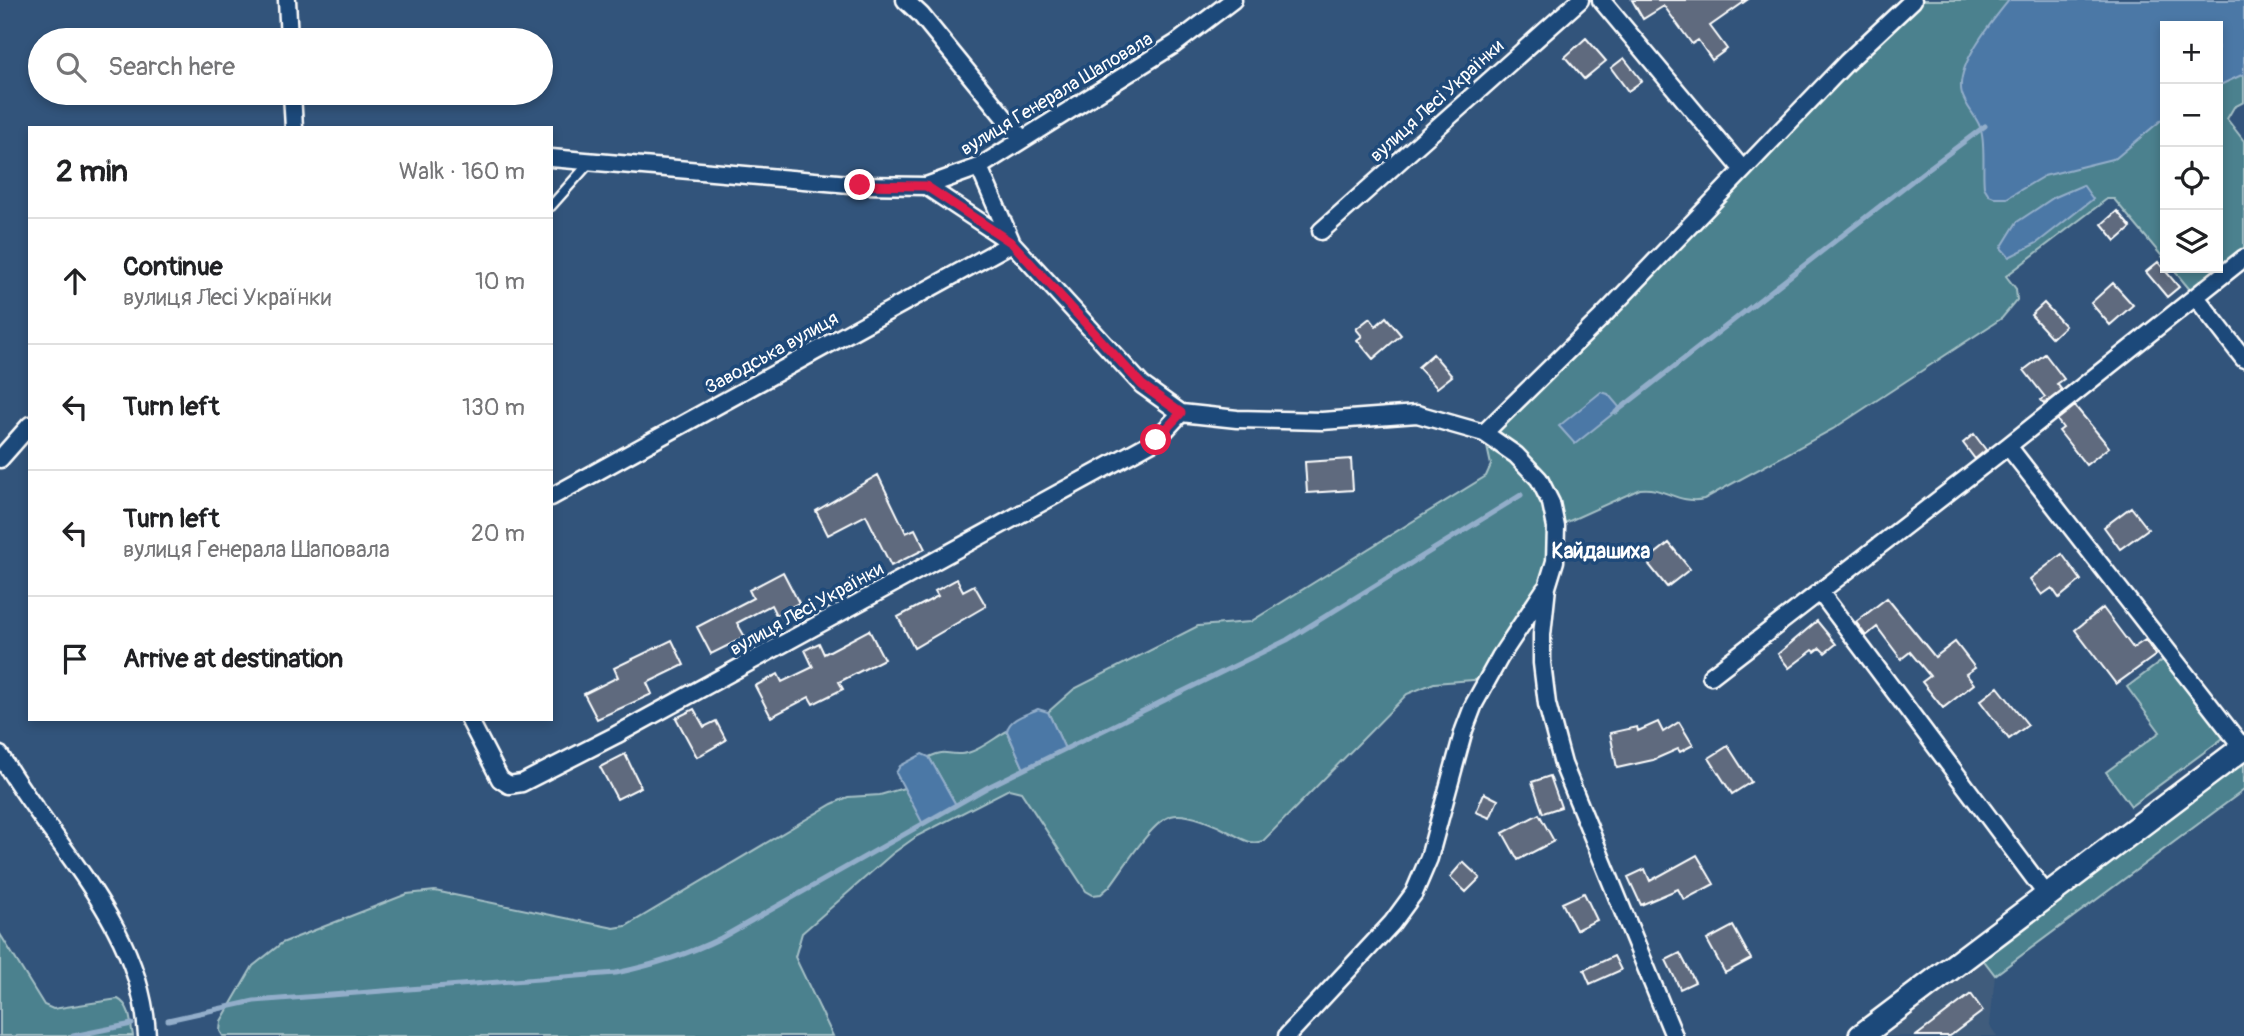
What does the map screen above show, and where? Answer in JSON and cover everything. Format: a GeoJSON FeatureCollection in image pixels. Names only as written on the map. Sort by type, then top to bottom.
{"type":"FeatureCollection","features":[{"type":"Feature","properties":{"kind":"main road"},"geometry":{"type":"LineString","coordinates":[[1861,1036],[2244,747]]}},
{"type":"Feature","properties":{"kind":"street"},"geometry":{"type":"LineString","coordinates":[[287,0],[288,28]]}},
{"type":"Feature","properties":{"kind":"street"},"geometry":{"type":"LineString","coordinates":[[905,0],[1022,139]]}},
{"type":"Feature","properties":{"kind":"street","name":"вулиця Генерала Шаповала"},"geometry":{"type":"LineString","coordinates":[[553,158],[860,185],[926,186],[979,167],[1175,44],[1233,0]]}},
{"type":"Feature","properties":{"kind":"street","name":"вулиця Лесі Українки"},"geometry":{"type":"LineString","coordinates":[[1321,231],[1580,0]]}},
{"type":"Feature","properties":{"kind":"street"},"geometry":{"type":"LineString","coordinates":[[1601,0],[1743,170]]}},
{"type":"Feature","properties":{"kind":"street"},"geometry":{"type":"LineString","coordinates":[[1484,433],[1600,319],[1847,62],[1913,0]]}},
{"type":"Feature","properties":{"kind":"street"},"geometry":{"type":"LineString","coordinates":[[293,105],[294,126]]}},
{"type":"Feature","properties":{"kind":"street"},"geometry":{"type":"LineString","coordinates":[[979,167],[1012,243]]}},
{"type":"Feature","properties":{"kind":"street"},"geometry":{"type":"LineString","coordinates":[[926,186],[1012,243],[1142,385],[1181,413],[1237,419],[1322,421],[1417,414],[1484,433],[1516,455],[1539,479],[1551,503],[1556,527],[1555,561],[1547,587],[1542,635],[1542,663],[1553,730],[1563,764],[1674,1036]]}},
{"type":"Feature","properties":{"kind":"street","name":"Заводська вулиця"},"geometry":{"type":"LineString","coordinates":[[553,497],[1012,243]]}},
{"type":"Feature","properties":{"kind":"street"},"geometry":{"type":"LineString","coordinates":[[1711,676],[2008,446],[2244,258]]}},
{"type":"Feature","properties":{"kind":"street"},"geometry":{"type":"LineString","coordinates":[[2196,297],[2244,359]]}},
{"type":"Feature","properties":{"kind":"street","name":"вулиця Лесі Українки"},"geometry":{"type":"LineString","coordinates":[[470,721],[500,779],[509,785],[522,783],[1156,440],[1181,413]]}},
{"type":"Feature","properties":{"kind":"street"},"geometry":{"type":"LineString","coordinates":[[0,459],[28,427]]}},
{"type":"Feature","properties":{"kind":"street"},"geometry":{"type":"LineString","coordinates":[[2008,446],[2244,747]]}},
{"type":"Feature","properties":{"kind":"street"},"geometry":{"type":"LineString","coordinates":[[1287,1036],[1392,923],[1414,892],[1429,858],[1464,730],[1474,704],[1500,657],[1547,587]]}},
{"type":"Feature","properties":{"kind":"street"},"geometry":{"type":"LineString","coordinates":[[1821,592],[2046,894]]}},
{"type":"Feature","properties":{"kind":"street"},"geometry":{"type":"LineString","coordinates":[[0,755],[118,931],[139,988],[147,1036]]}},
{"type":"Feature","properties":{"kind":"lane"},"geometry":{"type":"LineString","coordinates":[[553,204],[592,161]]}},
{"type":"Feature","properties":{"kind":"shaded area"},"geometry":{"type":"Polygon","coordinates":[[[2009,0],[2244,0],[2244,74],[2223,84],[2223,21],[2160,21],[2160,121],[2116,158],[2044,176],[2007,198],[1996,198],[1989,195],[1984,187],[1982,133],[1964,99],[1961,83],[1969,58],[2009,0]]]}},
{"type":"Feature","properties":{"kind":"shaded area"},"geometry":{"type":"Polygon","coordinates":[[[2083,185],[2093,199],[2037,243],[2009,257],[2001,248],[2017,222],[2053,198],[2083,185]]]}},
{"type":"Feature","properties":{"kind":"shaded area"},"geometry":{"type":"Polygon","coordinates":[[[1601,392],[1608,394],[1620,408],[1575,444],[1559,426],[1601,392]]]}},
{"type":"Feature","properties":{"kind":"shaded area"},"geometry":{"type":"Polygon","coordinates":[[[1038,709],[1048,712],[1065,749],[1024,769],[1007,731],[1015,720],[1038,709]]]}},
{"type":"Feature","properties":{"kind":"shaded area"},"geometry":{"type":"Polygon","coordinates":[[[922,754],[929,757],[956,805],[923,824],[896,773],[900,766],[922,754]]]}},
{"type":"Feature","properties":{"kind":"shaded area"},"geometry":{"type":"Polygon","coordinates":[[[1975,949],[1995,975],[1990,1026],[1997,1036],[1861,1036],[1975,949]]]}},
{"type":"Feature","properties":{"kind":"green space"},"geometry":{"type":"Polygon","coordinates":[[[1913,0],[2244,0],[2244,102],[2234,107],[2227,119],[2244,141],[2244,258],[2196,297],[2176,273],[2223,273],[2223,21],[2160,21],[2160,254],[2114,199],[2107,199],[2006,276],[2016,289],[2017,300],[2002,318],[1833,429],[1704,499],[1686,500],[1656,490],[1640,489],[1556,527],[1555,561],[1486,679],[1434,683],[1407,694],[1263,841],[1248,841],[1194,817],[1171,816],[1155,827],[1138,846],[1110,886],[1101,894],[1093,895],[1086,891],[1021,792],[1009,789],[917,836],[892,854],[802,933],[795,957],[833,1036],[223,1036],[220,1031],[221,1021],[253,966],[282,943],[407,894],[435,891],[614,928],[626,926],[848,797],[880,795],[904,788],[924,823],[956,805],[929,757],[943,753],[967,753],[1007,731],[1024,769],[1065,749],[1048,712],[1074,689],[1198,626],[1250,622],[1486,476],[1491,465],[1484,433],[1913,0]]]}},
{"type":"Feature","properties":{"kind":"green space"},"geometry":{"type":"Polygon","coordinates":[[[2171,654],[2230,733],[2131,806],[2106,772],[2160,732],[2127,687],[2171,654]]]}},
{"type":"Feature","properties":{"kind":"green space"},"geometry":{"type":"Polygon","coordinates":[[[2244,747],[2244,790],[1995,975],[1975,949],[2244,747]]]}},
{"type":"Feature","properties":{"kind":"green space"},"geometry":{"type":"Polygon","coordinates":[[[0,934],[44,1005],[53,1009],[118,999],[128,1010],[133,1036],[0,1036],[0,934]]]}},
{"type":"Feature","properties":{"kind":"building"},"geometry":{"type":"Polygon","coordinates":[[[1632,0],[1747,0],[1710,26],[1727,49],[1712,60],[1698,40],[1692,44],[1664,6],[1643,19],[1632,0]]]}},
{"type":"Feature","properties":{"kind":"building"},"geometry":{"type":"Polygon","coordinates":[[[1586,38],[1606,61],[1584,79],[1565,57],[1586,38]]]}},
{"type":"Feature","properties":{"kind":"building"},"geometry":{"type":"Polygon","coordinates":[[[1624,58],[1642,81],[1628,91],[1611,68],[1624,58]]]}},
{"type":"Feature","properties":{"kind":"building"},"geometry":{"type":"Polygon","coordinates":[[[2117,211],[2131,228],[2116,241],[2102,224],[2117,211]]]}},
{"type":"Feature","properties":{"kind":"building"},"geometry":{"type":"Polygon","coordinates":[[[2158,262],[2160,273],[2167,273],[2179,287],[2167,297],[2146,272],[2158,262]]]}},
{"type":"Feature","properties":{"kind":"building"},"geometry":{"type":"Polygon","coordinates":[[[2113,283],[2133,305],[2110,325],[2091,303],[2113,283]]]}},
{"type":"Feature","properties":{"kind":"building"},"geometry":{"type":"Polygon","coordinates":[[[2044,303],[2065,326],[2052,338],[2031,315],[2044,303]]]}},
{"type":"Feature","properties":{"kind":"building"},"geometry":{"type":"Polygon","coordinates":[[[1386,317],[1401,335],[1373,359],[1357,340],[1362,336],[1356,329],[1370,318],[1376,326],[1386,317]]]}},
{"type":"Feature","properties":{"kind":"building"},"geometry":{"type":"Polygon","coordinates":[[[1433,354],[1452,376],[1437,388],[1418,367],[1433,354]]]}},
{"type":"Feature","properties":{"kind":"building"},"geometry":{"type":"Polygon","coordinates":[[[2045,354],[2064,379],[2057,384],[2062,390],[2044,404],[2041,400],[2045,397],[2024,370],[2045,354]]]}},
{"type":"Feature","properties":{"kind":"building"},"geometry":{"type":"Polygon","coordinates":[[[2075,406],[2109,447],[2086,465],[2059,431],[2063,428],[2057,420],[2075,406]]]}},
{"type":"Feature","properties":{"kind":"building"},"geometry":{"type":"Polygon","coordinates":[[[1974,434],[1986,450],[1975,459],[1963,443],[1974,434]]]}},
{"type":"Feature","properties":{"kind":"building"},"geometry":{"type":"Polygon","coordinates":[[[1351,459],[1353,490],[1307,493],[1305,462],[1351,459]]]}},
{"type":"Feature","properties":{"kind":"building"},"geometry":{"type":"Polygon","coordinates":[[[878,475],[906,533],[915,529],[925,549],[891,566],[866,515],[828,535],[816,511],[878,475]]]}},
{"type":"Feature","properties":{"kind":"building"},"geometry":{"type":"Polygon","coordinates":[[[2131,507],[2148,529],[2120,549],[2104,527],[2131,507]]]}},
{"type":"Feature","properties":{"kind":"building"},"geometry":{"type":"Polygon","coordinates":[[[1669,543],[1690,569],[1667,587],[1646,561],[1669,543]]]}},
{"type":"Feature","properties":{"kind":"building"},"geometry":{"type":"Polygon","coordinates":[[[2062,554],[2081,580],[2059,598],[2052,588],[2042,595],[2030,579],[2062,554]]]}},
{"type":"Feature","properties":{"kind":"building"},"geometry":{"type":"Polygon","coordinates":[[[783,572],[799,603],[776,615],[771,605],[737,623],[745,637],[711,654],[697,627],[753,598],[749,590],[783,572]]]}},
{"type":"Feature","properties":{"kind":"building"},"geometry":{"type":"Polygon","coordinates":[[[957,579],[963,591],[974,585],[986,606],[914,648],[898,617],[938,596],[935,591],[957,579]]]}},
{"type":"Feature","properties":{"kind":"building"},"geometry":{"type":"Polygon","coordinates":[[[1887,598],[1935,657],[1955,642],[1975,668],[1966,674],[1974,684],[1943,708],[1922,682],[1930,676],[1910,652],[1901,659],[1877,627],[1866,636],[1856,622],[1887,598]]]}},
{"type":"Feature","properties":{"kind":"building"},"geometry":{"type":"Polygon","coordinates":[[[2103,608],[2133,648],[2145,640],[2156,655],[2116,684],[2075,630],[2103,608]]]}},
{"type":"Feature","properties":{"kind":"building"},"geometry":{"type":"Polygon","coordinates":[[[1817,621],[1836,644],[1825,653],[1820,648],[1815,652],[1813,650],[1789,668],[1778,654],[1817,621]]]}},
{"type":"Feature","properties":{"kind":"building"},"geometry":{"type":"Polygon","coordinates":[[[869,630],[884,659],[839,682],[843,689],[813,704],[809,697],[771,717],[755,686],[778,674],[782,682],[813,667],[805,650],[819,643],[824,654],[869,630]]]}},
{"type":"Feature","properties":{"kind":"building"},"geometry":{"type":"Polygon","coordinates":[[[672,640],[684,665],[647,683],[652,694],[597,719],[584,694],[618,677],[614,668],[672,640]]]}},
{"type":"Feature","properties":{"kind":"building"},"geometry":{"type":"Polygon","coordinates":[[[1998,687],[2028,725],[2009,739],[1980,701],[1998,687]]]}},
{"type":"Feature","properties":{"kind":"building"},"geometry":{"type":"Polygon","coordinates":[[[694,709],[704,727],[716,721],[726,740],[697,757],[676,718],[694,709]]]}},
{"type":"Feature","properties":{"kind":"building"},"geometry":{"type":"Polygon","coordinates":[[[1658,722],[1663,732],[1679,722],[1693,745],[1680,752],[1678,749],[1653,760],[1617,768],[1610,733],[1637,727],[1638,731],[1658,722]]]}},
{"type":"Feature","properties":{"kind":"building"},"geometry":{"type":"Polygon","coordinates":[[[1728,746],[1751,782],[1732,794],[1709,758],[1728,746]]]}},
{"type":"Feature","properties":{"kind":"building"},"geometry":{"type":"Polygon","coordinates":[[[625,754],[641,787],[617,799],[600,767],[625,754]]]}},
{"type":"Feature","properties":{"kind":"building"},"geometry":{"type":"Polygon","coordinates":[[[1550,776],[1561,807],[1543,813],[1532,782],[1550,776]]]}},
{"type":"Feature","properties":{"kind":"building"},"geometry":{"type":"Polygon","coordinates":[[[1484,793],[1498,800],[1490,818],[1476,812],[1484,793]]]}},
{"type":"Feature","properties":{"kind":"building"},"geometry":{"type":"Polygon","coordinates":[[[1539,814],[1554,841],[1518,860],[1503,833],[1539,814]]]}},
{"type":"Feature","properties":{"kind":"building"},"geometry":{"type":"Polygon","coordinates":[[[1697,855],[1714,884],[1684,900],[1678,889],[1641,905],[1628,877],[1645,869],[1650,881],[1697,855]]]}},
{"type":"Feature","properties":{"kind":"building"},"geometry":{"type":"Polygon","coordinates":[[[1463,862],[1480,878],[1466,892],[1450,877],[1463,862]]]}},
{"type":"Feature","properties":{"kind":"building"},"geometry":{"type":"Polygon","coordinates":[[[1584,893],[1597,920],[1576,930],[1562,903],[1584,893]]]}},
{"type":"Feature","properties":{"kind":"building"},"geometry":{"type":"Polygon","coordinates":[[[1733,926],[1751,959],[1725,973],[1707,940],[1733,926]]]}},
{"type":"Feature","properties":{"kind":"building"},"geometry":{"type":"Polygon","coordinates":[[[1680,953],[1695,982],[1680,989],[1666,960],[1680,953]]]}},
{"type":"Feature","properties":{"kind":"building"},"geometry":{"type":"Polygon","coordinates":[[[1614,956],[1621,970],[1590,984],[1584,970],[1614,956]]]}},
{"type":"Feature","properties":{"kind":"building"},"geometry":{"type":"Polygon","coordinates":[[[1971,994],[1983,1011],[1950,1036],[1916,1036],[1971,994]]]}},
{"type":"Feature","properties":{"kind":"waterway"},"geometry":{"type":"LineString","coordinates":[[1616,412],[1985,126]]}},
{"type":"Feature","properties":{"kind":"waterway"},"geometry":{"type":"LineString","coordinates":[[168,1020],[254,1001],[616,973],[696,950],[988,787],[1287,640],[1521,495]]}},
{"type":"Feature","properties":{"kind":"waterway"},"geometry":{"type":"LineString","coordinates":[[73,1036],[132,1024]]}},
{"type":"Feature","properties":{"kind":"district","name":"Кайдашиха"},"geometry":{"type":"Point","coordinates":[1601,551]}},
{"type":"Feature","properties":{"kind":"route"},"geometry":{"type":"LineString","coordinates":[[860,185],[926,186],[1012,243],[1142,385],[1181,413],[1156,440]]}}]}
